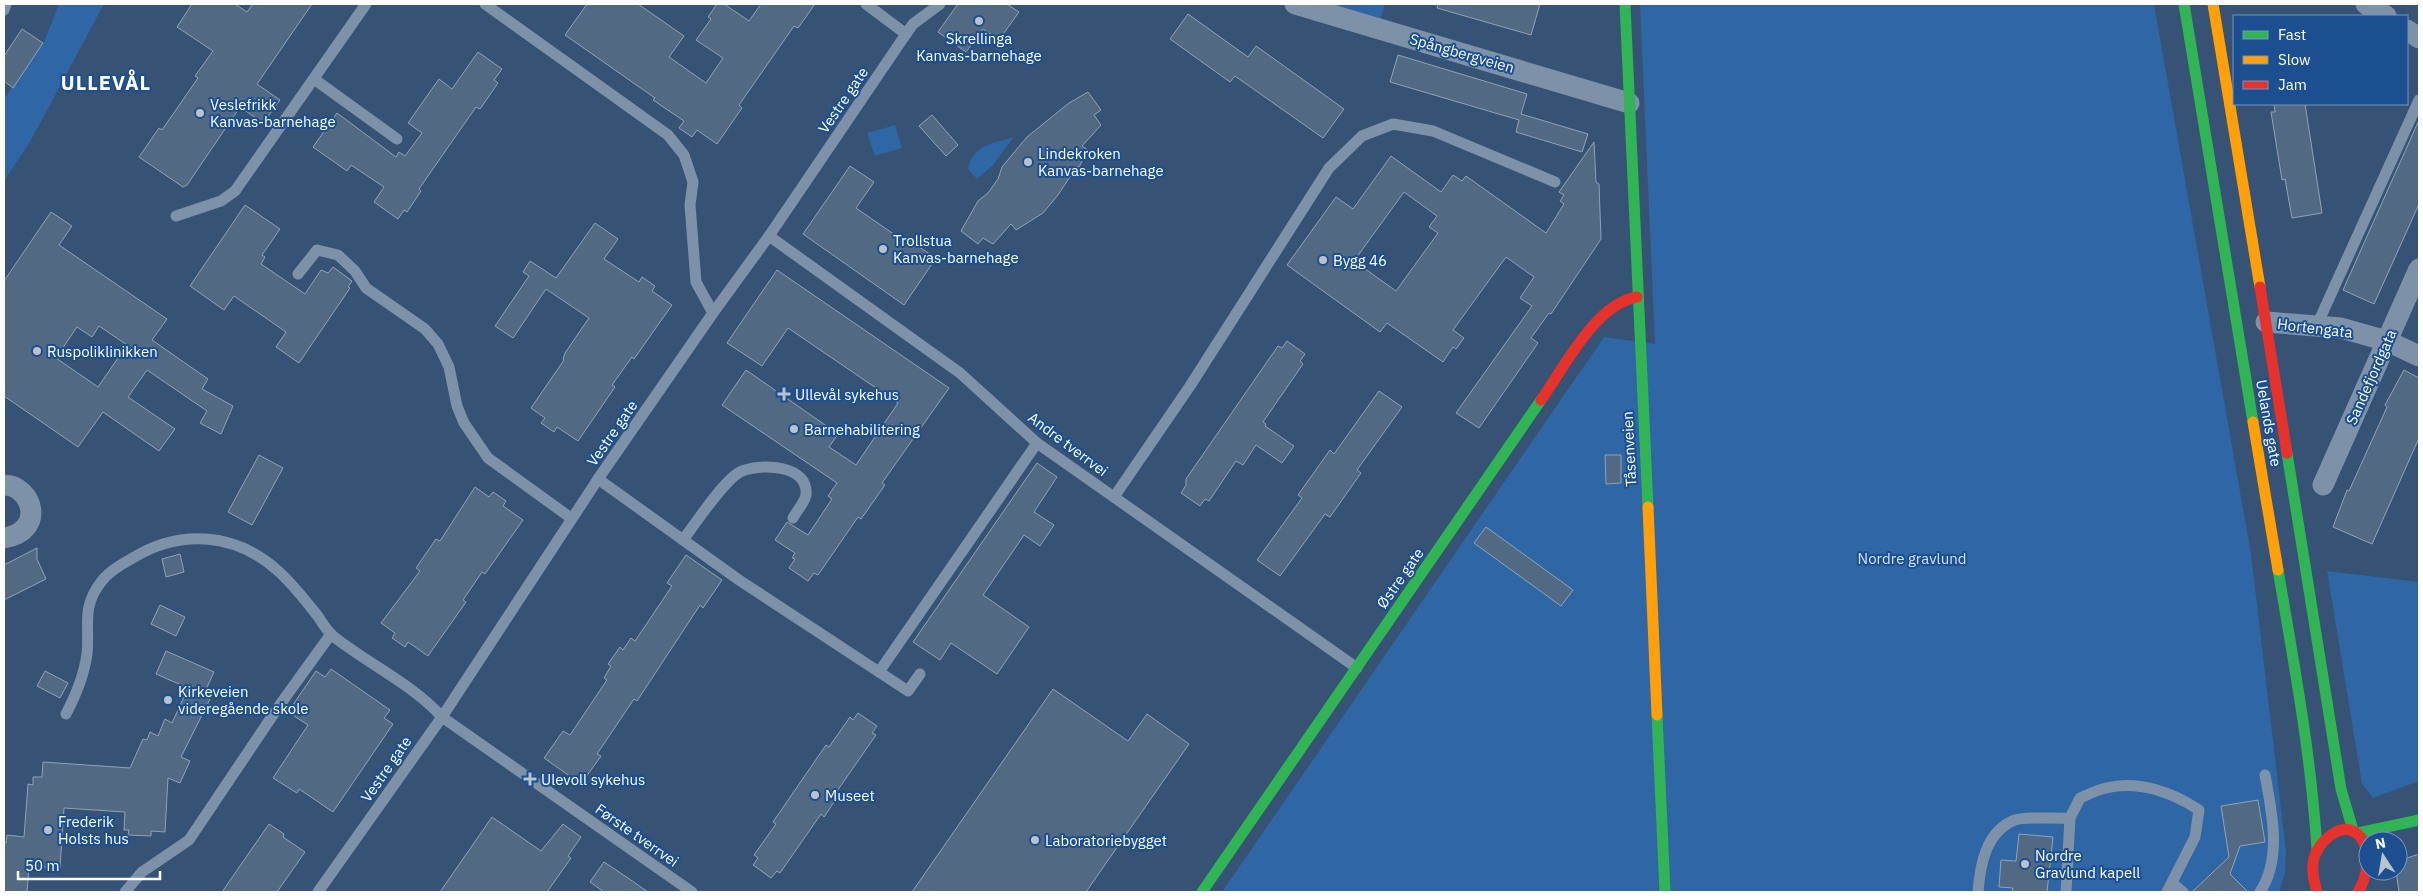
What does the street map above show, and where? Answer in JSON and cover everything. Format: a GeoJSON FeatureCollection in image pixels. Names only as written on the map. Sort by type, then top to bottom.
{"type":"FeatureCollection","features":[{"type":"Feature","properties":{"kind":"main road","name":"Tåsenveien"},"geometry":{"type":"LineString","coordinates":[[1625,4],[1665,892]]}},
{"type":"Feature","properties":{"kind":"main road","name":"Uelands gate"},"geometry":{"type":"LineString","coordinates":[[2184,4],[2304,726],[2314,798],[2317,849],[2313,857],[2309,878],[2317,892]]}},
{"type":"Feature","properties":{"kind":"main road","name":"Uelands gate"},"geometry":{"type":"LineString","coordinates":[[2213,4],[2341,789],[2355,832],[2358,835]]}},
{"type":"Feature","properties":{"kind":"main road","name":"Østre gate"},"geometry":{"type":"LineString","coordinates":[[1202,892],[1595,322],[1625,299],[1637,297]]}},
{"type":"Feature","properties":{"kind":"main road"},"geometry":{"type":"LineString","coordinates":[[2317,849],[2333,832],[2355,832],[2419,820]]}},
{"type":"Feature","properties":{"kind":"street","name":"Spångbergveien"},"geometry":{"type":"LineString","coordinates":[[1295,4],[1629,102]]}},
{"type":"Feature","properties":{"kind":"street"},"geometry":{"type":"LineString","coordinates":[[2366,4],[2384,15]]}},
{"type":"Feature","properties":{"kind":"street"},"geometry":{"type":"LineString","coordinates":[[2408,31],[2419,38]]}},
{"type":"Feature","properties":{"kind":"street","name":"Sandefjordgata"},"geometry":{"type":"LineString","coordinates":[[2322,485],[2419,269]]}},
{"type":"Feature","properties":{"kind":"street","name":"Hortengata"},"geometry":{"type":"LineString","coordinates":[[2266,322],[2342,328],[2387,341],[2419,356]]}},
{"type":"Feature","properties":{"kind":"street"},"geometry":{"type":"LineString","coordinates":[[4,485],[16,488],[23,494],[31,514],[30,523],[21,533],[4,538]]}},
{"type":"Feature","properties":{"kind":"lane"},"geometry":{"type":"LineString","coordinates":[[4,10],[6,4]]}},
{"type":"Feature","properties":{"kind":"lane"},"geometry":{"type":"LineString","coordinates":[[176,216],[221,201],[235,191],[366,4]]}},
{"type":"Feature","properties":{"kind":"lane"},"geometry":{"type":"LineString","coordinates":[[485,4],[668,135],[684,156],[692,182],[690,205],[696,282],[713,312]]}},
{"type":"Feature","properties":{"kind":"lane"},"geometry":{"type":"LineString","coordinates":[[866,4],[906,34]]}},
{"type":"Feature","properties":{"kind":"lane","name":"Vestre gate"},"geometry":{"type":"LineString","coordinates":[[318,892],[442,717],[571,518],[713,312],[769,236],[913,24],[940,4]]}},
{"type":"Feature","properties":{"kind":"lane"},"geometry":{"type":"LineString","coordinates":[[314,79],[397,139]]}},
{"type":"Feature","properties":{"kind":"lane"},"geometry":{"type":"LineString","coordinates":[[2317,325],[2419,100]]}},
{"type":"Feature","properties":{"kind":"lane"},"geometry":{"type":"LineString","coordinates":[[1114,497],[1190,386],[1329,168],[1362,136],[1393,124],[1433,131],[1555,182]]}},
{"type":"Feature","properties":{"kind":"lane","name":"Andre tverrvei"},"geometry":{"type":"LineString","coordinates":[[769,236],[960,372],[1037,443],[1357,668]]}},
{"type":"Feature","properties":{"kind":"lane"},"geometry":{"type":"LineString","coordinates":[[298,274],[317,250],[338,255],[356,271],[366,288],[425,329],[438,344],[449,367],[457,406],[464,423],[488,458],[571,518]]}},
{"type":"Feature","properties":{"kind":"lane"},"geometry":{"type":"LineString","coordinates":[[879,672],[1037,443]]}},
{"type":"Feature","properties":{"kind":"lane"},"geometry":{"type":"LineString","coordinates":[[683,540],[723,488],[742,471],[768,467],[791,469],[804,482],[806,496],[792,518]]}},
{"type":"Feature","properties":{"kind":"lane"},"geometry":{"type":"LineString","coordinates":[[598,479],[739,580],[908,691],[920,674]]}},
{"type":"Feature","properties":{"kind":"lane","name":"Første tverrvei"},"geometry":{"type":"LineString","coordinates":[[66,714],[83,674],[87,654],[86,612],[93,594],[102,580],[116,568],[144,550],[169,541],[227,541],[254,551],[291,583],[331,634],[428,701],[442,717],[692,892]]}},
{"type":"Feature","properties":{"kind":"lane"},"geometry":{"type":"LineString","coordinates":[[125,892],[142,872],[188,840],[279,706],[331,634]]}},
{"type":"Feature","properties":{"kind":"lane"},"geometry":{"type":"LineString","coordinates":[[2260,892],[2269,879],[2273,842],[2272,816],[2265,775]]}},
{"type":"Feature","properties":{"kind":"lane"},"geometry":{"type":"LineString","coordinates":[[2066,892],[2070,818],[2080,798],[2107,788],[2150,787],[2180,797],[2199,810],[2195,837],[2169,888],[2184,892]]}},
{"type":"Feature","properties":{"kind":"lane"},"geometry":{"type":"LineString","coordinates":[[1978,892],[1980,865],[1995,834],[2016,820],[2070,818]]}},
{"type":"Feature","properties":{"kind":"green space"},"geometry":{"type":"Polygon","coordinates":[[[59,4],[104,4],[31,140],[4,181],[4,99],[44,42],[59,4]]]}},
{"type":"Feature","properties":{"kind":"green space"},"geometry":{"type":"Polygon","coordinates":[[[1309,4],[1385,4],[1379,25],[1309,4]]]}},
{"type":"Feature","properties":{"kind":"green space","name":"Nordre gravlund"},"geometry":{"type":"Polygon","coordinates":[[[1640,4],[2154,4],[2251,554],[2286,851],[2285,873],[2279,892],[1222,892],[1604,337],[1655,344],[1640,4]]]}},
{"type":"Feature","properties":{"kind":"green space"},"geometry":{"type":"Polygon","coordinates":[[[895,125],[902,148],[875,156],[867,133],[895,125]]]}},
{"type":"Feature","properties":{"kind":"green space"},"geometry":{"type":"Polygon","coordinates":[[[1014,137],[992,166],[977,179],[968,169],[974,154],[979,150],[985,146],[1014,137]]]}},
{"type":"Feature","properties":{"kind":"green space"},"geometry":{"type":"Polygon","coordinates":[[[2327,571],[2419,582],[2419,781],[2373,798],[2362,784],[2327,571]]]}},
{"type":"Feature","properties":{"kind":"building"},"geometry":{"type":"Polygon","coordinates":[[[192,4],[235,4],[247,12],[253,4],[312,4],[257,84],[280,100],[263,123],[240,107],[187,185],[183,187],[139,157],[159,128],[162,130],[198,78],[195,76],[213,51],[177,27],[192,4]]]}},
{"type":"Feature","properties":{"kind":"building"},"geometry":{"type":"Polygon","coordinates":[[[587,4],[638,4],[684,36],[669,57],[706,83],[723,58],[696,40],[711,19],[708,17],[717,4],[724,4],[749,21],[761,4],[815,4],[798,28],[794,26],[739,105],[742,108],[717,144],[697,130],[692,137],[679,128],[684,121],[653,100],[655,98],[565,35],[587,4]]]}},
{"type":"Feature","properties":{"kind":"building","name":"Skrellinga Kanvas-barnehage"},"geometry":{"type":"Polygon","coordinates":[[[958,4],[1007,4],[1019,12],[999,40],[983,29],[966,52],[938,32],[958,4]]]}},
{"type":"Feature","properties":{"kind":"building"},"geometry":{"type":"Polygon","coordinates":[[[1438,4],[1540,4],[1531,35],[1437,8],[1438,4]]]}},
{"type":"Feature","properties":{"kind":"building"},"geometry":{"type":"Polygon","coordinates":[[[1188,14],[1248,57],[1256,46],[1344,109],[1323,138],[1235,76],[1230,82],[1170,39],[1188,14]]]}},
{"type":"Feature","properties":{"kind":"building"},"geometry":{"type":"Polygon","coordinates":[[[22,29],[43,43],[13,88],[4,81],[4,56],[22,29]]]}},
{"type":"Feature","properties":{"kind":"building"},"geometry":{"type":"Polygon","coordinates":[[[478,52],[502,69],[494,80],[498,83],[480,109],[476,107],[419,189],[421,191],[407,212],[404,210],[398,219],[374,202],[384,187],[351,165],[347,171],[313,147],[337,113],[396,157],[399,152],[405,156],[422,133],[408,123],[439,79],[452,89],[478,52]]]}},
{"type":"Feature","properties":{"kind":"building"},"geometry":{"type":"Polygon","coordinates":[[[1398,55],[1527,94],[1521,114],[1588,134],[1582,152],[1516,132],[1519,120],[1390,82],[1398,55]]]}},
{"type":"Feature","properties":{"kind":"building"},"geometry":{"type":"Polygon","coordinates":[[[1088,92],[1101,110],[1094,115],[1101,125],[1082,146],[1088,150],[1079,167],[1077,166],[1058,195],[1043,213],[1016,230],[1011,224],[993,244],[983,238],[978,244],[961,231],[978,201],[988,193],[998,179],[1002,167],[1027,137],[1069,103],[1088,92]]]}},
{"type":"Feature","properties":{"kind":"building"},"geometry":{"type":"Polygon","coordinates":[[[2274,105],[2305,105],[2322,213],[2292,218],[2285,179],[2282,180],[2271,112],[2275,112],[2274,105]]]}},
{"type":"Feature","properties":{"kind":"building"},"geometry":{"type":"Polygon","coordinates":[[[932,115],[958,145],[946,156],[919,126],[932,115]]]}},
{"type":"Feature","properties":{"kind":"building"},"geometry":{"type":"Polygon","coordinates":[[[2419,120],[2419,204],[2374,304],[2343,290],[2419,120]]]}},
{"type":"Feature","properties":{"kind":"building","name":"Bygg 46"},"geometry":{"type":"Polygon","coordinates":[[[1594,142],[1596,182],[1599,184],[1601,239],[1551,314],[1549,313],[1531,338],[1538,343],[1479,428],[1456,413],[1532,306],[1520,298],[1534,277],[1506,257],[1453,330],[1464,338],[1456,349],[1453,347],[1443,362],[1387,323],[1380,332],[1287,265],[1336,197],[1353,209],[1391,156],[1441,192],[1453,175],[1462,181],[1466,176],[1546,233],[1564,204],[1560,201],[1564,195],[1559,192],[1594,142]],[[1404,192],[1354,261],[1396,291],[1438,233],[1429,227],[1437,216],[1404,192]]]}},
{"type":"Feature","properties":{"kind":"building"},"geometry":{"type":"Polygon","coordinates":[[[850,166],[874,182],[856,208],[908,244],[910,241],[936,258],[904,305],[803,234],[850,166]]]}},
{"type":"Feature","properties":{"kind":"building"},"geometry":{"type":"Polygon","coordinates":[[[245,205],[280,229],[262,255],[265,257],[261,264],[305,294],[321,270],[328,273],[333,267],[352,281],[348,287],[350,288],[299,363],[276,347],[286,332],[234,296],[224,310],[190,286],[245,205]]]}},
{"type":"Feature","properties":{"kind":"building","name":"Ruspoliklinikken"},"geometry":{"type":"Polygon","coordinates":[[[51,212],[72,226],[59,245],[167,319],[152,340],[208,379],[202,389],[233,406],[221,434],[200,423],[207,411],[147,370],[128,397],[175,429],[159,451],[103,412],[78,447],[4,396],[4,281],[51,212]],[[99,326],[92,337],[77,327],[56,358],[98,387],[127,345],[99,326]]]}},
{"type":"Feature","properties":{"kind":"building"},"geometry":{"type":"Polygon","coordinates":[[[595,223],[618,239],[604,259],[639,282],[642,277],[655,286],[652,291],[672,305],[634,359],[632,357],[612,385],[615,387],[578,441],[557,427],[554,432],[541,423],[545,418],[531,408],[564,360],[565,353],[589,318],[546,289],[513,338],[495,326],[529,276],[523,272],[530,261],[556,278],[595,223]]]}},
{"type":"Feature","properties":{"kind":"building","name":"Barnehabilitering"},"geometry":{"type":"Polygon","coordinates":[[[777,270],[949,388],[882,483],[885,485],[861,519],[858,517],[818,575],[814,573],[808,581],[789,568],[795,559],[792,558],[795,553],[775,540],[787,522],[808,535],[832,499],[828,496],[837,483],[722,405],[746,370],[838,434],[829,447],[856,465],[898,403],[788,328],[762,366],[727,343],[777,270]]]}},
{"type":"Feature","properties":{"kind":"building"},"geometry":{"type":"Polygon","coordinates":[[[1287,341],[1305,354],[1300,361],[1303,364],[1263,422],[1266,424],[1265,426],[1294,446],[1282,463],[1256,445],[1243,465],[1236,461],[1209,501],[1205,499],[1200,506],[1181,493],[1186,485],[1186,479],[1278,346],[1282,348],[1287,341]]]}},
{"type":"Feature","properties":{"kind":"building"},"geometry":{"type":"Polygon","coordinates":[[[2404,370],[2419,378],[2419,438],[2372,544],[2333,527],[2347,490],[2349,491],[2387,407],[2385,405],[2404,370]]]}},
{"type":"Feature","properties":{"kind":"building"},"geometry":{"type":"Polygon","coordinates":[[[1379,391],[1402,407],[1357,470],[1361,473],[1330,517],[1325,514],[1280,576],[1257,560],[1302,498],[1298,495],[1330,450],[1334,454],[1379,391]]]}},
{"type":"Feature","properties":{"kind":"building"},"geometry":{"type":"Polygon","coordinates":[[[259,455],[283,468],[252,525],[228,512],[259,455]]]}},
{"type":"Feature","properties":{"kind":"building"},"geometry":{"type":"Polygon","coordinates":[[[1605,455],[1621,455],[1621,483],[1606,484],[1605,455]]]}},
{"type":"Feature","properties":{"kind":"building"},"geometry":{"type":"Polygon","coordinates":[[[1037,463],[1057,477],[1034,512],[1054,525],[1040,546],[1024,535],[983,595],[1029,627],[997,674],[951,643],[940,660],[913,642],[1037,463]]]}},
{"type":"Feature","properties":{"kind":"building"},"geometry":{"type":"Polygon","coordinates":[[[475,487],[489,497],[493,492],[506,501],[503,506],[523,520],[485,574],[482,572],[463,600],[466,602],[428,656],[408,642],[405,647],[392,638],[395,633],[381,623],[420,571],[416,568],[436,539],[440,541],[475,487]]]}},
{"type":"Feature","properties":{"kind":"building"},"geometry":{"type":"Polygon","coordinates":[[[1486,527],[1573,590],[1561,606],[1474,543],[1486,527]]]}},
{"type":"Feature","properties":{"kind":"building"},"geometry":{"type":"Polygon","coordinates":[[[37,548],[37,559],[46,579],[4,600],[4,565],[37,548]]]}},
{"type":"Feature","properties":{"kind":"building"},"geometry":{"type":"Polygon","coordinates":[[[180,554],[184,572],[166,577],[162,559],[180,554]]]}},
{"type":"Feature","properties":{"kind":"building"},"geometry":{"type":"Polygon","coordinates":[[[686,555],[722,580],[703,608],[700,605],[637,701],[634,699],[597,754],[601,756],[581,784],[544,758],[563,731],[570,735],[607,680],[604,678],[611,666],[608,664],[620,647],[623,650],[631,638],[635,641],[672,586],[667,583],[686,555]]]}},
{"type":"Feature","properties":{"kind":"building"},"geometry":{"type":"Polygon","coordinates":[[[160,605],[185,617],[176,636],[151,624],[160,605]]]}},
{"type":"Feature","properties":{"kind":"building"},"geometry":{"type":"Polygon","coordinates":[[[166,651],[214,672],[203,696],[210,699],[181,757],[190,761],[180,783],[168,778],[165,832],[151,831],[151,836],[128,835],[129,830],[124,830],[125,812],[64,808],[60,868],[29,866],[27,892],[4,892],[4,842],[6,843],[7,835],[24,837],[28,784],[33,785],[33,777],[42,777],[43,762],[130,768],[143,739],[147,740],[150,732],[158,736],[165,719],[172,723],[188,688],[156,674],[166,651]]]}},
{"type":"Feature","properties":{"kind":"building"},"geometry":{"type":"Polygon","coordinates":[[[331,669],[390,710],[384,718],[393,724],[333,812],[299,789],[297,793],[273,778],[308,725],[288,712],[316,671],[325,677],[331,669]]]}},
{"type":"Feature","properties":{"kind":"building"},"geometry":{"type":"Polygon","coordinates":[[[45,671],[68,683],[60,698],[37,686],[45,671]]]}},
{"type":"Feature","properties":{"kind":"building","name":"Laboratoriebygget"},"geometry":{"type":"Polygon","coordinates":[[[1053,689],[1128,741],[1147,714],[1189,744],[1086,892],[912,892],[1053,689]]]}},
{"type":"Feature","properties":{"kind":"building","name":"Museet"},"geometry":{"type":"Polygon","coordinates":[[[858,713],[877,726],[872,733],[876,735],[835,794],[838,796],[824,817],[821,814],[780,873],[777,871],[771,878],[753,865],[758,858],[754,855],[776,824],[773,822],[826,745],[829,747],[850,717],[853,720],[858,713]]]}},
{"type":"Feature","properties":{"kind":"building"},"geometry":{"type":"Polygon","coordinates":[[[2258,800],[2265,842],[2240,846],[2230,874],[2248,892],[2192,892],[2229,857],[2221,806],[2258,800]]]}},
{"type":"Feature","properties":{"kind":"building"},"geometry":{"type":"Polygon","coordinates":[[[492,817],[541,851],[563,824],[581,837],[568,856],[571,858],[547,892],[440,892],[492,817]]]}},
{"type":"Feature","properties":{"kind":"building"},"geometry":{"type":"Polygon","coordinates":[[[269,824],[284,834],[283,837],[305,852],[277,892],[222,892],[269,824]]]}},
{"type":"Feature","properties":{"kind":"building","name":"Nordre Gravlund kapell"},"geometry":{"type":"Polygon","coordinates":[[[2019,834],[2053,837],[2047,892],[2012,892],[2013,888],[1999,887],[2001,860],[2016,861],[2019,834]]]}},
{"type":"Feature","properties":{"kind":"building"},"geometry":{"type":"Polygon","coordinates":[[[2419,854],[2419,892],[2399,892],[2397,881],[2408,881],[2408,858],[2419,854]]]}},
{"type":"Feature","properties":{"kind":"building"},"geometry":{"type":"Polygon","coordinates":[[[604,862],[648,892],[604,892],[590,882],[604,862]]]}},
{"type":"Feature","properties":{"kind":"traffic: fast"},"geometry":{"type":"LineString","coordinates":[[1625,4],[1648,507]]}},
{"type":"Feature","properties":{"kind":"traffic: fast"},"geometry":{"type":"LineString","coordinates":[[2184,4],[2253,422]]}},
{"type":"Feature","properties":{"kind":"traffic: fast"},"geometry":{"type":"LineString","coordinates":[[1202,892],[1541,400]]}},
{"type":"Feature","properties":{"kind":"traffic: fast"},"geometry":{"type":"LineString","coordinates":[[2287,453],[2341,789],[2353,830]]}},
{"type":"Feature","properties":{"kind":"traffic: fast"},"geometry":{"type":"LineString","coordinates":[[2278,570],[2296,674],[2311,779],[2317,849]]}},
{"type":"Feature","properties":{"kind":"traffic: fast"},"geometry":{"type":"LineString","coordinates":[[1657,715],[1665,892]]}},
{"type":"Feature","properties":{"kind":"traffic: fast"},"geometry":{"type":"LineString","coordinates":[[2367,831],[2419,820]]}},
{"type":"Feature","properties":{"kind":"traffic: slow"},"geometry":{"type":"LineString","coordinates":[[2213,4],[2260,287]]}},
{"type":"Feature","properties":{"kind":"traffic: slow"},"geometry":{"type":"LineString","coordinates":[[2253,422],[2278,570]]}},
{"type":"Feature","properties":{"kind":"traffic: slow"},"geometry":{"type":"LineString","coordinates":[[1648,507],[1657,715]]}},
{"type":"Feature","properties":{"kind":"traffic: jam"},"geometry":{"type":"LineString","coordinates":[[2260,287],[2287,453]]}},
{"type":"Feature","properties":{"kind":"traffic: jam"},"geometry":{"type":"LineString","coordinates":[[1541,400],[1570,355],[1594,324],[1622,302],[1637,297]]}},
{"type":"Feature","properties":{"kind":"traffic: jam"},"geometry":{"type":"LineString","coordinates":[[2317,892],[2313,871],[2316,852],[2324,841],[2342,830],[2355,832],[2361,837],[2364,844],[2367,861],[2364,878],[2358,892]]}},
{"type":"Feature","properties":{"kind":"place","name":"Skrellinga Kanvas-barnehage"},"geometry":{"type":"Point","coordinates":[979,21]}},
{"type":"Feature","properties":{"kind":"place","name":"Veslefrikk Kanvas-barnehage"},"geometry":{"type":"Point","coordinates":[200,113]}},
{"type":"Feature","properties":{"kind":"place","name":"Lindekroken Kanvas-barnehage"},"geometry":{"type":"Point","coordinates":[1028,162]}},
{"type":"Feature","properties":{"kind":"place","name":"Trollstua Kanvas-barnehage"},"geometry":{"type":"Point","coordinates":[883,249]}},
{"type":"Feature","properties":{"kind":"place","name":"Bygg 46"},"geometry":{"type":"Point","coordinates":[1323,260]}},
{"type":"Feature","properties":{"kind":"place","name":"Ruspoliklinikken"},"geometry":{"type":"Point","coordinates":[37,351]}},
{"type":"Feature","properties":{"kind":"place","name":"Ullevål sykehus"},"geometry":{"type":"Point","coordinates":[784,394]}},
{"type":"Feature","properties":{"kind":"place","name":"Barnehabilitering"},"geometry":{"type":"Point","coordinates":[794,429]}},
{"type":"Feature","properties":{"kind":"place","name":"Kirkeveien videregående skole"},"geometry":{"type":"Point","coordinates":[168,700]}},
{"type":"Feature","properties":{"kind":"place","name":"Ulevoll sykehus"},"geometry":{"type":"Point","coordinates":[530,779]}},
{"type":"Feature","properties":{"kind":"place","name":"Museet"},"geometry":{"type":"Point","coordinates":[815,795]}},
{"type":"Feature","properties":{"kind":"place","name":"Frederik Holsts hus"},"geometry":{"type":"Point","coordinates":[48,830]}},
{"type":"Feature","properties":{"kind":"place","name":"Laboratoriebygget"},"geometry":{"type":"Point","coordinates":[1035,840]}},
{"type":"Feature","properties":{"kind":"place","name":"Nordre Gravlund kapell"},"geometry":{"type":"Point","coordinates":[2025,864]}},
{"type":"Feature","properties":{"kind":"district","name":"ULLEVÅL"},"geometry":{"type":"Point","coordinates":[106,82]}}]}
